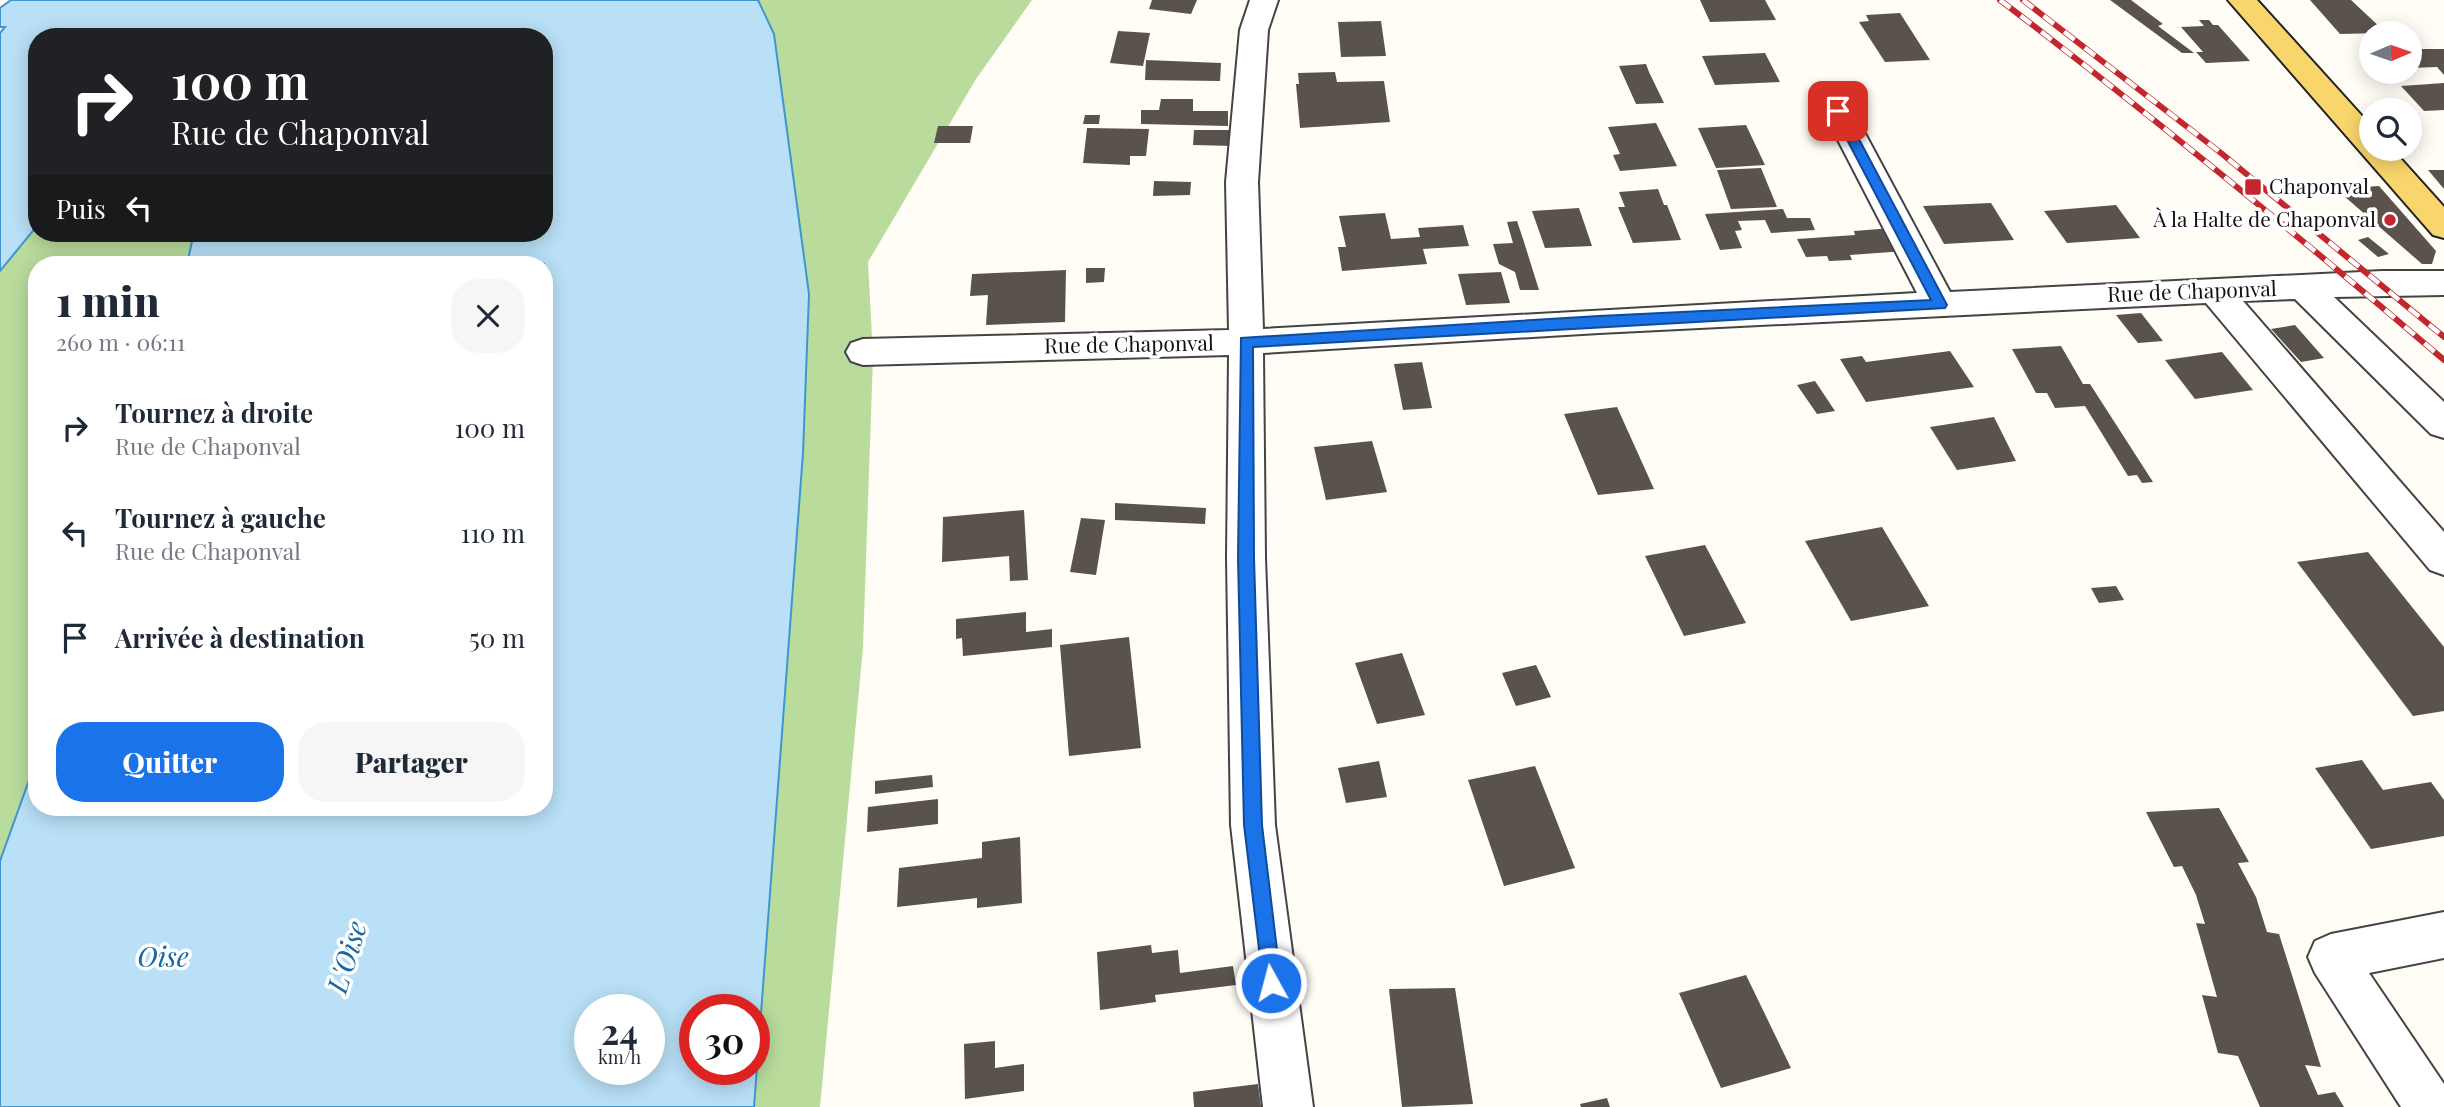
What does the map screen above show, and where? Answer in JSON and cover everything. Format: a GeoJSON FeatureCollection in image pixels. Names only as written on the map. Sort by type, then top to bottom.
{"type":"FeatureCollection","features":[{"type":"Feature","properties":{"kind":"main road"},"geometry":{"type":"LineString","coordinates":[[2242,0],[2359,131]]}},
{"type":"Feature","properties":{"kind":"main road"},"geometry":{"type":"LineString","coordinates":[[2385,161],[2444,227]]}},
{"type":"Feature","properties":{"kind":"street"},"geometry":{"type":"LineString","coordinates":[[1264,0],[1254,30],[1242,182],[1246,342],[1246,558],[1253,825],[1288,1107]]}},
{"type":"Feature","properties":{"kind":"street"},"geometry":{"type":"LineString","coordinates":[[1838,111],[1940,305]]}},
{"type":"Feature","properties":{"kind":"street","name":"Rue de Chaponval"},"geometry":{"type":"LineString","coordinates":[[863,352],[1246,342],[1586,321],[2382,283],[2444,283]]}},
{"type":"Feature","properties":{"kind":"street"},"geometry":{"type":"LineString","coordinates":[[2303,287],[2444,424]]}},
{"type":"Feature","properties":{"kind":"street"},"geometry":{"type":"LineString","coordinates":[[2215,291],[2444,559]]}},
{"type":"Feature","properties":{"kind":"street"},"geometry":{"type":"LineString","coordinates":[[2431,1107],[2331,957],[2444,935]]}},
{"type":"Feature","properties":{"kind":"green space"},"geometry":{"type":"Polygon","coordinates":[[[753,0],[1032,0],[976,79],[868,262],[873,356],[863,647],[820,1107],[749,1107],[752,1085],[770,1085],[770,994],[759,994],[803,300],[753,0]]]}},
{"type":"Feature","properties":{"kind":"green space"},"geometry":{"type":"Polygon","coordinates":[[[28,237],[28,242],[192,242],[189,256],[28,256],[28,783],[0,861],[0,271],[28,237]]]}},
{"type":"Feature","properties":{"kind":"water","name":"Oise"},"geometry":{"type":"Polygon","coordinates":[[[11,0],[758,0],[774,34],[809,294],[803,453],[762,994],[679,994],[679,1085],[756,1085],[754,1107],[0,1107],[0,861],[28,783],[28,816],[553,816],[553,256],[189,256],[192,242],[553,242],[553,28],[28,28],[28,237],[0,271],[0,33],[5,27],[0,27],[0,8],[11,0]]]}},
{"type":"Feature","properties":{"kind":"building"},"geometry":{"type":"Polygon","coordinates":[[[1152,0],[1197,0],[1191,14],[1149,9],[1152,0]]]}},
{"type":"Feature","properties":{"kind":"building"},"geometry":{"type":"Polygon","coordinates":[[[1700,0],[1765,0],[1776,20],[1710,22],[1700,0]]]}},
{"type":"Feature","properties":{"kind":"building"},"geometry":{"type":"Polygon","coordinates":[[[2110,0],[2131,0],[2163,24],[2158,26],[2194,53],[2182,53],[2110,0]]]}},
{"type":"Feature","properties":{"kind":"building"},"geometry":{"type":"Polygon","coordinates":[[[2310,0],[2351,0],[2373,21],[2359,21],[2359,34],[2340,34],[2310,0]]]}},
{"type":"Feature","properties":{"kind":"building"},"geometry":{"type":"Polygon","coordinates":[[[1900,13],[1930,60],[1885,62],[1859,22],[1869,21],[1866,15],[1900,13]]]}},
{"type":"Feature","properties":{"kind":"building"},"geometry":{"type":"Polygon","coordinates":[[[2199,20],[2209,20],[2213,25],[2218,25],[2250,61],[2206,63],[2196,52],[2203,52],[2181,27],[2204,26],[2199,20]]]}},
{"type":"Feature","properties":{"kind":"building"},"geometry":{"type":"Polygon","coordinates":[[[1381,21],[1386,56],[1341,57],[1338,22],[1381,21]]]}},
{"type":"Feature","properties":{"kind":"building"},"geometry":{"type":"Polygon","coordinates":[[[1118,31],[1150,33],[1143,66],[1110,63],[1118,31]]]}},
{"type":"Feature","properties":{"kind":"building"},"geometry":{"type":"Polygon","coordinates":[[[2422,49],[2444,49],[2444,75],[2437,67],[2422,68],[2422,49]]]}},
{"type":"Feature","properties":{"kind":"building"},"geometry":{"type":"Polygon","coordinates":[[[1765,53],[1780,82],[1715,85],[1702,56],[1765,53]]]}},
{"type":"Feature","properties":{"kind":"building"},"geometry":{"type":"Polygon","coordinates":[[[1146,60],[1221,63],[1220,81],[1145,80],[1146,60]]]}},
{"type":"Feature","properties":{"kind":"building"},"geometry":{"type":"Polygon","coordinates":[[[1646,64],[1664,103],[1636,104],[1619,66],[1646,64]]]}},
{"type":"Feature","properties":{"kind":"building"},"geometry":{"type":"Polygon","coordinates":[[[1335,72],[1337,82],[1384,81],[1390,122],[1300,128],[1296,84],[1299,84],[1298,73],[1335,72]]]}},
{"type":"Feature","properties":{"kind":"building"},"geometry":{"type":"Polygon","coordinates":[[[2444,83],[2444,110],[2424,111],[2422,98],[2412,98],[2401,86],[2444,83]]]}},
{"type":"Feature","properties":{"kind":"building"},"geometry":{"type":"Polygon","coordinates":[[[1161,99],[1193,99],[1193,111],[1228,111],[1228,126],[1141,124],[1141,110],[1159,110],[1161,99]]]}},
{"type":"Feature","properties":{"kind":"building"},"geometry":{"type":"Polygon","coordinates":[[[1085,115],[1100,115],[1099,124],[1083,124],[1085,115]]]}},
{"type":"Feature","properties":{"kind":"building"},"geometry":{"type":"Polygon","coordinates":[[[1656,123],[1677,166],[1620,171],[1613,155],[1620,154],[1608,127],[1656,123]]]}},
{"type":"Feature","properties":{"kind":"building"},"geometry":{"type":"Polygon","coordinates":[[[1746,125],[1765,165],[1716,168],[1698,128],[1746,125]]]}},
{"type":"Feature","properties":{"kind":"building"},"geometry":{"type":"Polygon","coordinates":[[[938,126],[973,126],[970,143],[934,143],[938,126]]]}},
{"type":"Feature","properties":{"kind":"building"},"geometry":{"type":"Polygon","coordinates":[[[1087,128],[1149,129],[1146,156],[1130,156],[1130,165],[1083,163],[1087,128]]]}},
{"type":"Feature","properties":{"kind":"building"},"geometry":{"type":"Polygon","coordinates":[[[1194,130],[1234,130],[1233,146],[1193,145],[1194,130]]]}},
{"type":"Feature","properties":{"kind":"building"},"geometry":{"type":"Polygon","coordinates":[[[1761,168],[1777,207],[1731,209],[1717,170],[1761,168]]]}},
{"type":"Feature","properties":{"kind":"building"},"geometry":{"type":"Polygon","coordinates":[[[2428,170],[2444,170],[2444,189],[2428,170]]]}},
{"type":"Feature","properties":{"kind":"building"},"geometry":{"type":"Polygon","coordinates":[[[1154,181],[1191,182],[1190,195],[1153,196],[1154,181]]]}},
{"type":"Feature","properties":{"kind":"building","name":"À la Halte de Chaponval"},"geometry":{"type":"Polygon","coordinates":[[[2379,186],[2436,251],[2432,264],[2422,264],[2336,189],[2379,186]]]}},
{"type":"Feature","properties":{"kind":"building"},"geometry":{"type":"Polygon","coordinates":[[[1658,189],[1681,240],[1633,243],[1618,207],[1625,207],[1619,192],[1658,189]]]}},
{"type":"Feature","properties":{"kind":"building"},"geometry":{"type":"Polygon","coordinates":[[[1991,203],[2014,240],[1944,244],[1923,206],[1991,203]]]}},
{"type":"Feature","properties":{"kind":"building"},"geometry":{"type":"Polygon","coordinates":[[[2116,205],[2140,238],[2067,243],[2044,211],[2116,205]]]}},
{"type":"Feature","properties":{"kind":"building"},"geometry":{"type":"Polygon","coordinates":[[[1579,208],[1592,246],[1545,248],[1532,211],[1579,208]]]}},
{"type":"Feature","properties":{"kind":"building"},"geometry":{"type":"Polygon","coordinates":[[[1783,209],[1787,218],[1810,218],[1815,230],[1771,233],[1765,220],[1738,221],[1742,230],[1735,231],[1742,248],[1720,250],[1705,214],[1783,209]]]}},
{"type":"Feature","properties":{"kind":"building"},"geometry":{"type":"Polygon","coordinates":[[[1385,213],[1391,239],[1420,237],[1418,228],[1463,225],[1469,246],[1423,249],[1427,264],[1342,271],[1338,247],[1346,247],[1339,216],[1385,213]]]}},
{"type":"Feature","properties":{"kind":"building"},"geometry":{"type":"Polygon","coordinates":[[[1517,221],[1539,290],[1520,290],[1515,272],[1499,264],[1493,244],[1513,243],[1507,222],[1517,221]]]}},
{"type":"Feature","properties":{"kind":"building"},"geometry":{"type":"Polygon","coordinates":[[[1892,228],[1905,251],[1850,255],[1852,260],[1829,261],[1827,256],[1806,257],[1797,239],[1855,235],[1854,231],[1892,228]]]}},
{"type":"Feature","properties":{"kind":"building"},"geometry":{"type":"Polygon","coordinates":[[[2368,237],[2389,254],[2378,257],[2358,240],[2368,237]]]}},
{"type":"Feature","properties":{"kind":"building"},"geometry":{"type":"Polygon","coordinates":[[[1086,268],[1105,268],[1104,282],[1086,283],[1086,268]]]}},
{"type":"Feature","properties":{"kind":"building"},"geometry":{"type":"Polygon","coordinates":[[[1066,270],[1065,322],[986,325],[988,295],[970,296],[972,274],[1066,270]]]}},
{"type":"Feature","properties":{"kind":"building"},"geometry":{"type":"Polygon","coordinates":[[[1501,272],[1510,303],[1466,305],[1458,274],[1501,272]]]}},
{"type":"Feature","properties":{"kind":"building"},"geometry":{"type":"Polygon","coordinates":[[[2141,313],[2163,341],[2138,343],[2116,315],[2141,313]]]}},
{"type":"Feature","properties":{"kind":"building"},"geometry":{"type":"Polygon","coordinates":[[[2295,325],[2324,358],[2301,362],[2271,329],[2295,325]]]}},
{"type":"Feature","properties":{"kind":"building"},"geometry":{"type":"Polygon","coordinates":[[[2061,346],[2083,384],[2090,384],[2153,482],[2142,483],[2137,475],[2128,476],[2085,406],[2055,408],[2047,393],[2036,393],[2012,349],[2061,346]]]}},
{"type":"Feature","properties":{"kind":"building"},"geometry":{"type":"Polygon","coordinates":[[[1950,351],[1974,387],[1866,402],[1840,359],[1862,356],[1866,362],[1950,351]]]}},
{"type":"Feature","properties":{"kind":"building"},"geometry":{"type":"Polygon","coordinates":[[[2222,352],[2253,390],[2195,399],[2165,360],[2222,352]]]}},
{"type":"Feature","properties":{"kind":"building"},"geometry":{"type":"Polygon","coordinates":[[[1422,362],[1432,408],[1403,410],[1394,364],[1422,362]]]}},
{"type":"Feature","properties":{"kind":"building"},"geometry":{"type":"Polygon","coordinates":[[[1815,381],[1835,411],[1817,414],[1797,385],[1815,381]]]}},
{"type":"Feature","properties":{"kind":"building"},"geometry":{"type":"Polygon","coordinates":[[[1617,407],[1654,489],[1598,495],[1564,414],[1617,407]]]}},
{"type":"Feature","properties":{"kind":"building"},"geometry":{"type":"Polygon","coordinates":[[[1994,417],[2016,461],[1957,470],[1930,427],[1994,417]]]}},
{"type":"Feature","properties":{"kind":"building"},"geometry":{"type":"Polygon","coordinates":[[[1372,441],[1387,492],[1326,500],[1314,447],[1372,441]]]}},
{"type":"Feature","properties":{"kind":"building"},"geometry":{"type":"Polygon","coordinates":[[[1115,503],[1206,508],[1205,524],[1115,520],[1115,503]]]}},
{"type":"Feature","properties":{"kind":"building"},"geometry":{"type":"Polygon","coordinates":[[[1024,510],[1028,580],[1010,581],[1009,556],[942,562],[943,517],[1024,510]]]}},
{"type":"Feature","properties":{"kind":"building"},"geometry":{"type":"Polygon","coordinates":[[[1081,518],[1105,520],[1096,575],[1070,572],[1081,518]]]}},
{"type":"Feature","properties":{"kind":"building"},"geometry":{"type":"Polygon","coordinates":[[[1882,527],[1929,606],[1851,621],[1805,541],[1882,527]]]}},
{"type":"Feature","properties":{"kind":"building"},"geometry":{"type":"Polygon","coordinates":[[[1705,545],[1746,623],[1684,636],[1645,556],[1705,545]]]}},
{"type":"Feature","properties":{"kind":"building"},"geometry":{"type":"Polygon","coordinates":[[[2368,552],[2444,647],[2444,711],[2413,716],[2297,562],[2368,552]]]}},
{"type":"Feature","properties":{"kind":"building"},"geometry":{"type":"Polygon","coordinates":[[[2116,586],[2124,600],[2099,603],[2091,588],[2116,586]]]}},
{"type":"Feature","properties":{"kind":"building"},"geometry":{"type":"Polygon","coordinates":[[[1026,612],[1026,632],[1052,629],[1052,647],[963,656],[962,638],[956,639],[956,619],[1026,612]]]}},
{"type":"Feature","properties":{"kind":"building"},"geometry":{"type":"Polygon","coordinates":[[[1129,637],[1141,748],[1069,756],[1060,645],[1129,637]]]}},
{"type":"Feature","properties":{"kind":"building"},"geometry":{"type":"Polygon","coordinates":[[[1402,653],[1425,715],[1377,724],[1355,663],[1402,653]]]}},
{"type":"Feature","properties":{"kind":"building"},"geometry":{"type":"Polygon","coordinates":[[[1536,665],[1551,697],[1516,706],[1502,673],[1536,665]]]}},
{"type":"Feature","properties":{"kind":"building"},"geometry":{"type":"Polygon","coordinates":[[[2362,760],[2383,790],[2431,782],[2444,800],[2444,836],[2371,849],[2315,768],[2362,760]]]}},
{"type":"Feature","properties":{"kind":"building"},"geometry":{"type":"Polygon","coordinates":[[[1379,761],[1387,797],[1346,803],[1338,768],[1379,761]]]}},
{"type":"Feature","properties":{"kind":"building"},"geometry":{"type":"Polygon","coordinates":[[[1535,766],[1575,868],[1504,886],[1468,780],[1535,766]]]}},
{"type":"Feature","properties":{"kind":"building"},"geometry":{"type":"Polygon","coordinates":[[[932,775],[933,787],[875,794],[875,781],[932,775]]]}},
{"type":"Feature","properties":{"kind":"building"},"geometry":{"type":"Polygon","coordinates":[[[938,799],[938,824],[867,832],[868,807],[938,799]]]}},
{"type":"Feature","properties":{"kind":"building"},"geometry":{"type":"Polygon","coordinates":[[[2219,808],[2249,862],[2238,863],[2256,897],[2267,932],[2279,934],[2321,1067],[2305,1065],[2318,1095],[2335,1092],[2344,1107],[2260,1107],[2238,1056],[2218,1053],[2202,995],[2217,997],[2196,923],[2205,924],[2196,895],[2182,866],[2174,867],[2146,812],[2219,808]]]}},
{"type":"Feature","properties":{"kind":"building"},"geometry":{"type":"Polygon","coordinates":[[[1020,837],[1022,903],[977,908],[977,898],[897,907],[899,868],[982,858],[982,842],[1020,837]]]}},
{"type":"Feature","properties":{"kind":"building"},"geometry":{"type":"Polygon","coordinates":[[[1151,945],[1152,953],[1178,950],[1180,973],[1233,966],[1236,985],[1155,995],[1156,1002],[1100,1010],[1097,952],[1151,945]]]}},
{"type":"Feature","properties":{"kind":"building"},"geometry":{"type":"Polygon","coordinates":[[[1746,975],[1791,1068],[1721,1088],[1679,993],[1746,975]]]}},
{"type":"Feature","properties":{"kind":"building"},"geometry":{"type":"Polygon","coordinates":[[[1455,988],[1473,1104],[1402,1107],[1389,989],[1455,988]]]}},
{"type":"Feature","properties":{"kind":"building"},"geometry":{"type":"Polygon","coordinates":[[[995,1041],[995,1068],[1024,1064],[1024,1091],[965,1099],[964,1044],[995,1041]]]}},
{"type":"Feature","properties":{"kind":"building"},"geometry":{"type":"Polygon","coordinates":[[[1258,1084],[1261,1107],[1194,1107],[1193,1092],[1258,1084]]]}},
{"type":"Feature","properties":{"kind":"building"},"geometry":{"type":"Polygon","coordinates":[[[1607,1098],[1610,1107],[1581,1107],[1580,1104],[1607,1098]]]}},
{"type":"Feature","properties":{"kind":"railway"},"geometry":{"type":"LineString","coordinates":[[2000,0],[2225,177],[2444,360]]}},
{"type":"Feature","properties":{"kind":"railway"},"geometry":{"type":"LineString","coordinates":[[2023,0],[2221,153],[2444,337]]}},
{"type":"Feature","properties":{"kind":"place","name":"Chaponval"},"geometry":{"type":"Point","coordinates":[2253,187]}},
{"type":"Feature","properties":{"kind":"place","name":"À la Halte de Chaponval"},"geometry":{"type":"Point","coordinates":[2390,220]}},
{"type":"Feature","properties":{"kind":"route"},"geometry":{"type":"LineString","coordinates":[[1271,983],[1253,825],[1246,558],[1246,342],[1599,321],[1940,305],[1838,111]]}},
{"type":"Feature","properties":{"kind":"water label","name":"L'Oise"},"geometry":{"type":"Point","coordinates":[347,957]}}]}
